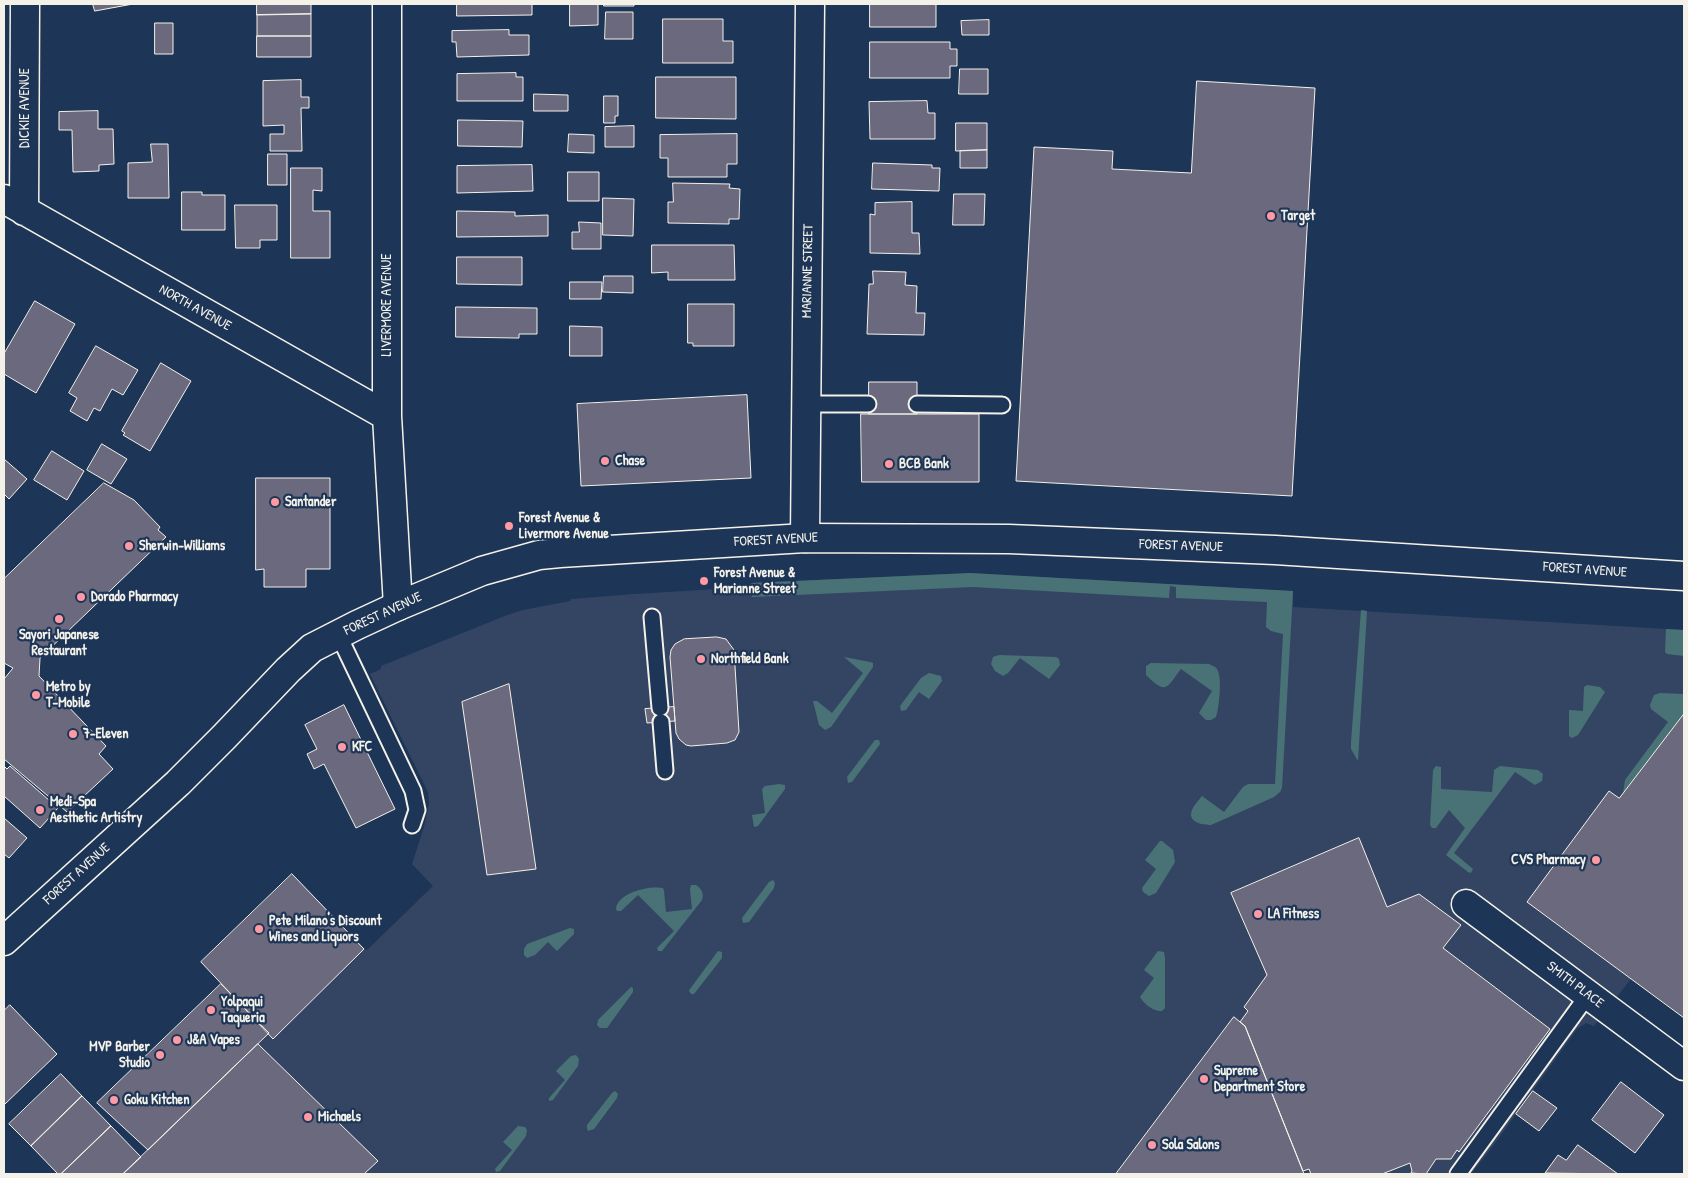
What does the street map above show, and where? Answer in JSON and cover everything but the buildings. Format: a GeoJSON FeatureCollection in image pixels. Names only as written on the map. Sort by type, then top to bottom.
{"type":"FeatureCollection","features":[{"type":"Feature","properties":{"kind":"street","name":"DICKIE AVENUE"},"geometry":{"type":"LineString","coordinates":[[14,205],[25,4]]}},
{"type":"Feature","properties":{"kind":"street","name":"LIVERMORE AVENUE"},"geometry":{"type":"LineString","coordinates":[[387,4],[387,416],[398,606]]}},
{"type":"Feature","properties":{"kind":"street","name":"MARIANNE STREET"},"geometry":{"type":"LineString","coordinates":[[805,538],[810,4]]}},
{"type":"Feature","properties":{"kind":"street","name":"NORTH AVENUE"},"geometry":{"type":"LineString","coordinates":[[14,205],[387,416]]}},
{"type":"Feature","properties":{"kind":"street","name":"FOREST AVENUE"},"geometry":{"type":"LineString","coordinates":[[8,930],[178,784],[288,670],[312,648],[398,606],[482,572],[540,556],[589,551],[805,538],[1009,539],[1266,549],[1684,576]]}},
{"type":"Feature","properties":{"kind":"street","name":"SMITH PLACE"},"geometry":{"type":"LineString","coordinates":[[1466,904],[1684,1066]]}},
{"type":"Feature","properties":{"kind":"lane"},"geometry":{"type":"LineString","coordinates":[[806,404],[868,404]]}},
{"type":"Feature","properties":{"kind":"lane"},"geometry":{"type":"LineString","coordinates":[[917,404],[1002,405]]}},
{"type":"Feature","properties":{"kind":"lane"},"geometry":{"type":"LineString","coordinates":[[652,617],[665,771]]}},
{"type":"Feature","properties":{"kind":"lane"},"geometry":{"type":"LineString","coordinates":[[338,634],[413,791],[417,810],[412,825]]}},
{"type":"Feature","properties":{"kind":"lane"},"geometry":{"type":"LineString","coordinates":[[1458,1174],[1588,995]]}},
{"type":"Feature","properties":{"kind":"shaded area"},"geometry":{"type":"Polygon","coordinates":[[[970,573],[1293,591],[1293,607],[1684,630],[1684,714],[1619,798],[1609,791],[1527,902],[1631,979],[1594,1026],[1586,1023],[1577,1029],[1471,1174],[123,1174],[269,1033],[274,1038],[364,949],[367,950],[433,886],[412,864],[424,827],[429,804],[428,792],[370,674],[381,669],[381,666],[507,615],[570,601],[571,599],[751,587],[751,583],[970,573]]]}},
{"type":"Feature","properties":{"kind":"green space"},"geometry":{"type":"Polygon","coordinates":[[[970,573],[1293,591],[1282,788],[1280,792],[1274,797],[1211,825],[1196,822],[1191,814],[1202,796],[1224,812],[1243,787],[1248,784],[1275,784],[1283,634],[1271,631],[1266,627],[1267,602],[1176,598],[1176,587],[1170,586],[1169,598],[973,587],[752,597],[751,583],[970,573]]]}},
{"type":"Feature","properties":{"kind":"green space"},"geometry":{"type":"Polygon","coordinates":[[[1361,610],[1367,611],[1358,761],[1351,749],[1351,742],[1361,610]]]}},
{"type":"Feature","properties":{"kind":"green space"},"geometry":{"type":"Polygon","coordinates":[[[1666,629],[1684,630],[1684,656],[1667,654],[1665,652],[1666,629]]]}},
{"type":"Feature","properties":{"kind":"green space"},"geometry":{"type":"Polygon","coordinates":[[[999,655],[1056,657],[1059,659],[1060,665],[1049,679],[1020,658],[1008,673],[1003,676],[995,671],[991,664],[993,657],[999,655]]]}},
{"type":"Feature","properties":{"kind":"green space"},"geometry":{"type":"Polygon","coordinates":[[[844,657],[873,663],[873,667],[831,727],[825,730],[819,725],[813,701],[817,701],[832,713],[863,673],[844,657]]]}},
{"type":"Feature","properties":{"kind":"green space"},"geometry":{"type":"Polygon","coordinates":[[[1151,663],[1209,664],[1216,668],[1220,687],[1216,717],[1206,720],[1199,713],[1212,691],[1181,669],[1166,687],[1158,685],[1146,675],[1146,666],[1151,663]]]}},
{"type":"Feature","properties":{"kind":"green space"},"geometry":{"type":"Polygon","coordinates":[[[929,673],[941,676],[942,681],[929,699],[919,692],[906,710],[901,711],[900,706],[921,678],[929,673]]]}},
{"type":"Feature","properties":{"kind":"green space"},"geometry":{"type":"Polygon","coordinates":[[[1587,685],[1600,687],[1605,692],[1578,735],[1572,738],[1569,736],[1569,710],[1583,711],[1584,687],[1587,685]]]}},
{"type":"Feature","properties":{"kind":"green space"},"geometry":{"type":"Polygon","coordinates":[[[1660,693],[1684,694],[1684,714],[1623,793],[1625,780],[1668,722],[1651,709],[1650,705],[1654,695],[1660,693]]]}},
{"type":"Feature","properties":{"kind":"green space"},"geometry":{"type":"Polygon","coordinates":[[[875,740],[879,740],[880,744],[852,782],[848,783],[847,777],[875,740]]]}},
{"type":"Feature","properties":{"kind":"green space"},"geometry":{"type":"Polygon","coordinates":[[[1436,766],[1441,767],[1441,789],[1492,792],[1494,770],[1500,766],[1538,770],[1543,774],[1542,781],[1535,785],[1515,772],[1454,853],[1473,869],[1471,873],[1446,855],[1465,828],[1449,810],[1436,828],[1432,828],[1430,825],[1433,770],[1436,766]]]}},
{"type":"Feature","properties":{"kind":"green space"},"geometry":{"type":"Polygon","coordinates":[[[785,785],[785,789],[758,826],[754,827],[752,815],[765,813],[762,789],[765,786],[785,785]]]}},
{"type":"Feature","properties":{"kind":"green space"},"geometry":{"type":"Polygon","coordinates":[[[1160,841],[1173,850],[1175,862],[1156,893],[1149,896],[1143,892],[1142,888],[1156,869],[1145,860],[1160,841]]]}},
{"type":"Feature","properties":{"kind":"green space"},"geometry":{"type":"Polygon","coordinates":[[[773,880],[775,883],[774,888],[749,922],[743,923],[742,918],[769,882],[773,880]]]}},
{"type":"Feature","properties":{"kind":"green space"},"geometry":{"type":"Polygon","coordinates":[[[691,885],[696,885],[701,890],[703,894],[702,900],[662,951],[658,951],[657,948],[674,931],[638,895],[621,911],[616,909],[622,899],[635,891],[657,887],[663,888],[666,912],[692,909],[691,885]]]}},
{"type":"Feature","properties":{"kind":"green space"},"geometry":{"type":"Polygon","coordinates":[[[570,928],[574,929],[574,934],[557,951],[548,942],[535,955],[527,958],[524,955],[524,949],[527,944],[570,928]]]}},
{"type":"Feature","properties":{"kind":"green space"},"geometry":{"type":"Polygon","coordinates":[[[718,951],[722,952],[722,958],[694,994],[691,994],[690,989],[718,951]]]}},
{"type":"Feature","properties":{"kind":"green space"},"geometry":{"type":"Polygon","coordinates":[[[1158,951],[1164,952],[1165,958],[1165,1008],[1162,1011],[1150,1007],[1140,997],[1154,978],[1144,970],[1158,951]]]}},
{"type":"Feature","properties":{"kind":"green space"},"geometry":{"type":"Polygon","coordinates":[[[631,987],[633,992],[607,1028],[600,1028],[597,1025],[598,1020],[631,987]]]}},
{"type":"Feature","properties":{"kind":"green space"},"geometry":{"type":"Polygon","coordinates":[[[576,1055],[579,1059],[578,1066],[553,1100],[549,1101],[549,1098],[565,1080],[556,1071],[571,1056],[576,1055]]]}},
{"type":"Feature","properties":{"kind":"green space"},"geometry":{"type":"Polygon","coordinates":[[[615,1091],[618,1094],[617,1098],[594,1129],[588,1131],[587,1125],[615,1091]]]}},
{"type":"Feature","properties":{"kind":"green space"},"geometry":{"type":"Polygon","coordinates":[[[518,1126],[525,1127],[527,1130],[526,1136],[500,1171],[496,1172],[495,1169],[512,1150],[503,1142],[518,1126]]]}},
{"type":"Feature","properties":{"kind":"place","name":"Target"},"geometry":{"type":"Point","coordinates":[1271,216]}},
{"type":"Feature","properties":{"kind":"place","name":"Chase"},"geometry":{"type":"Point","coordinates":[605,461]}},
{"type":"Feature","properties":{"kind":"place","name":"BCB Bank"},"geometry":{"type":"Point","coordinates":[889,464]}},
{"type":"Feature","properties":{"kind":"place","name":"Santander"},"geometry":{"type":"Point","coordinates":[275,502]}},
{"type":"Feature","properties":{"kind":"place","name":"Forest Avenue & Livermore Avenue"},"geometry":{"type":"Point","coordinates":[509,526]}},
{"type":"Feature","properties":{"kind":"place","name":"Sherwin-Williams"},"geometry":{"type":"Point","coordinates":[129,546]}},
{"type":"Feature","properties":{"kind":"place","name":"Forest Avenue & Marianne Street"},"geometry":{"type":"Point","coordinates":[704,581]}},
{"type":"Feature","properties":{"kind":"place","name":"Dorado Pharmacy"},"geometry":{"type":"Point","coordinates":[81,597]}},
{"type":"Feature","properties":{"kind":"place","name":"Sayori Japanese Restaurant"},"geometry":{"type":"Point","coordinates":[59,619]}},
{"type":"Feature","properties":{"kind":"place","name":"Northfield Bank"},"geometry":{"type":"Point","coordinates":[701,659]}},
{"type":"Feature","properties":{"kind":"place","name":"Metro by T-Mobile"},"geometry":{"type":"Point","coordinates":[36,695]}},
{"type":"Feature","properties":{"kind":"place","name":"7-Eleven"},"geometry":{"type":"Point","coordinates":[73,734]}},
{"type":"Feature","properties":{"kind":"place","name":"KFC"},"geometry":{"type":"Point","coordinates":[342,747]}},
{"type":"Feature","properties":{"kind":"place","name":"Medi-Spa Aesthetic Artistry"},"geometry":{"type":"Point","coordinates":[40,810]}},
{"type":"Feature","properties":{"kind":"place","name":"CVS Pharmacy"},"geometry":{"type":"Point","coordinates":[1596,860]}},
{"type":"Feature","properties":{"kind":"place","name":"LA Fitness"},"geometry":{"type":"Point","coordinates":[1258,914]}},
{"type":"Feature","properties":{"kind":"place","name":"Pete Milano's Discount Wines and Liquors"},"geometry":{"type":"Point","coordinates":[259,929]}},
{"type":"Feature","properties":{"kind":"place","name":"Yolpaqui Taqueria"},"geometry":{"type":"Point","coordinates":[211,1010]}},
{"type":"Feature","properties":{"kind":"place","name":"J&A Vapes"},"geometry":{"type":"Point","coordinates":[177,1040]}},
{"type":"Feature","properties":{"kind":"place","name":"MVP Barber Studio"},"geometry":{"type":"Point","coordinates":[160,1055]}},
{"type":"Feature","properties":{"kind":"place","name":"Supreme Department Store"},"geometry":{"type":"Point","coordinates":[1204,1079]}},
{"type":"Feature","properties":{"kind":"place","name":"Goku Kitchen"},"geometry":{"type":"Point","coordinates":[114,1100]}},
{"type":"Feature","properties":{"kind":"place","name":"Michaels"},"geometry":{"type":"Point","coordinates":[308,1117]}},
{"type":"Feature","properties":{"kind":"place","name":"Sola Salons"},"geometry":{"type":"Point","coordinates":[1152,1145]}}]}
